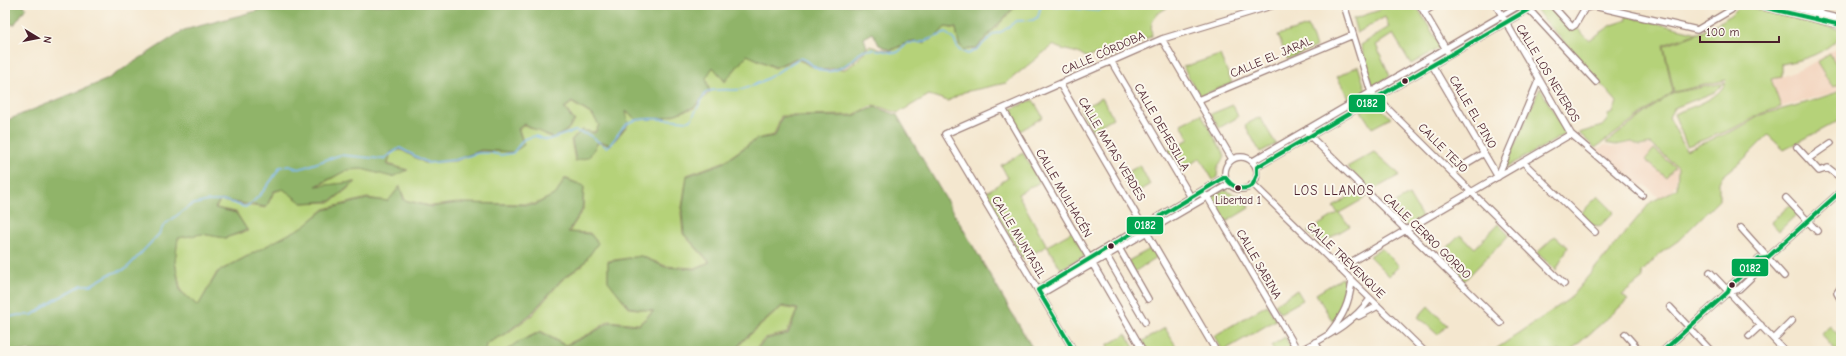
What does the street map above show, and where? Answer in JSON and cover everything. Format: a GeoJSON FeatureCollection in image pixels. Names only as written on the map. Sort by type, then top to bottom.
{"type":"FeatureCollection","features":[{"type":"Feature","properties":{"kind":"street","name":"CALLE CÓRDOBA"},"geometry":{"type":"LineString","coordinates":[[945,134],[1162,39],[1274,5]]}},
{"type":"Feature","properties":{"kind":"street","name":"CALLE TEJO"},"geometry":{"type":"LineString","coordinates":[[1344,5],[1371,92],[1564,284]]}},
{"type":"Feature","properties":{"kind":"street"},"geometry":{"type":"LineString","coordinates":[[1420,5],[1450,56]]}},
{"type":"Feature","properties":{"kind":"street"},"geometry":{"type":"LineString","coordinates":[[1424,12],[1435,5]]}},
{"type":"Feature","properties":{"kind":"street","name":"CALLE LOS NEVEROS"},"geometry":{"type":"LineString","coordinates":[[1496,5],[1571,134],[1642,194]]}},
{"type":"Feature","properties":{"kind":"street"},"geometry":{"type":"LineString","coordinates":[[1253,161],[1520,5]]}},
{"type":"Feature","properties":{"kind":"street"},"geometry":{"type":"LineString","coordinates":[[1257,167],[1506,23],[1527,7],[1536,5]]}},
{"type":"Feature","properties":{"kind":"street"},"geometry":{"type":"LineString","coordinates":[[1552,5],[1574,27],[1582,11],[1585,8],[1594,6],[1697,30],[1731,10],[1735,5]]}},
{"type":"Feature","properties":{"kind":"street"},"geometry":{"type":"LineString","coordinates":[[1754,5],[1841,25]]}},
{"type":"Feature","properties":{"kind":"street"},"geometry":{"type":"LineString","coordinates":[[1784,5],[1841,19]]}},
{"type":"Feature","properties":{"kind":"street"},"geometry":{"type":"LineString","coordinates":[[1800,5],[1808,17]]}},
{"type":"Feature","properties":{"kind":"street"},"geometry":{"type":"LineString","coordinates":[[1814,5],[1822,14],[1825,21]]}},
{"type":"Feature","properties":{"kind":"street"},"geometry":{"type":"LineString","coordinates":[[1527,7],[1596,82]]}},
{"type":"Feature","properties":{"kind":"street","name":"CALLE EL JARAL"},"geometry":{"type":"LineString","coordinates":[[1198,100],[1353,35]]}},
{"type":"Feature","properties":{"kind":"street"},"geometry":{"type":"LineString","coordinates":[[1162,39],[1232,159]]}},
{"type":"Feature","properties":{"kind":"street","name":"CALLE EL PINO"},"geometry":{"type":"LineString","coordinates":[[1429,58],[1498,177]]}},
{"type":"Feature","properties":{"kind":"street","name":"CALLE DEHESILLA"},"geometry":{"type":"LineString","coordinates":[[1112,61],[1193,200]]}},
{"type":"Feature","properties":{"kind":"street"},"geometry":{"type":"LineString","coordinates":[[1498,177],[1540,79]]}},
{"type":"Feature","properties":{"kind":"street","name":"CALLE MATAS VERDES"},"geometry":{"type":"LineString","coordinates":[[1060,84],[1144,225],[1216,351]]}},
{"type":"Feature","properties":{"kind":"street","name":"CALLE MULHACÉN"},"geometry":{"type":"LineString","coordinates":[[1002,109],[1143,351]]}},
{"type":"Feature","properties":{"kind":"street","name":"CALLE CERRO GORDO"},"geometry":{"type":"LineString","coordinates":[[1307,129],[1311,137],[1501,323]]}},
{"type":"Feature","properties":{"kind":"street","name":"CALLE MUNTASIL"},"geometry":{"type":"LineString","coordinates":[[945,134],[1074,351]]}},
{"type":"Feature","properties":{"kind":"street"},"geometry":{"type":"LineString","coordinates":[[1339,269],[1571,134]]}},
{"type":"Feature","properties":{"kind":"street"},"geometry":{"type":"LineString","coordinates":[[1808,159],[1830,143]]}},
{"type":"Feature","properties":{"kind":"street"},"geometry":{"type":"LineString","coordinates":[[1798,148],[1819,171],[1828,168],[1841,178]]}},
{"type":"Feature","properties":{"kind":"street"},"geometry":{"type":"LineString","coordinates":[[1452,172],[1484,153]]}},
{"type":"Feature","properties":{"kind":"street"},"geometry":{"type":"LineString","coordinates":[[1245,156],[1253,161],[1257,167],[1257,176],[1253,184],[1243,189],[1233,187],[1229,184],[1226,177],[1226,168],[1232,159],[1245,156]]}},
{"type":"Feature","properties":{"kind":"street"},"geometry":{"type":"LineString","coordinates":[[1523,162],[1595,232]]}},
{"type":"Feature","properties":{"kind":"street"},"geometry":{"type":"LineString","coordinates":[[1039,292],[1093,263],[1147,231],[1193,200],[1198,194],[1226,177]]}},
{"type":"Feature","properties":{"kind":"street"},"geometry":{"type":"LineString","coordinates":[[1039,292],[1089,258],[1144,225],[1193,200],[1207,196],[1229,184]]}},
{"type":"Feature","properties":{"kind":"street","name":"CALLE TREVENQUE"},"geometry":{"type":"LineString","coordinates":[[1253,184],[1424,351]]}},
{"type":"Feature","properties":{"kind":"street"},"geometry":{"type":"LineString","coordinates":[[1663,351],[1728,292],[1739,289],[1764,265],[1767,258],[1841,191]]}},
{"type":"Feature","properties":{"kind":"street"},"geometry":{"type":"LineString","coordinates":[[1198,194],[1207,196]]}},
{"type":"Feature","properties":{"kind":"street","name":"CALLE SABINA"},"geometry":{"type":"LineString","coordinates":[[1207,196],[1299,351]]}},
{"type":"Feature","properties":{"kind":"street"},"geometry":{"type":"LineString","coordinates":[[1786,198],[1817,231]]}},
{"type":"Feature","properties":{"kind":"street"},"geometry":{"type":"LineString","coordinates":[[1741,228],[1784,276]]}},
{"type":"Feature","properties":{"kind":"street"},"geometry":{"type":"LineString","coordinates":[[1119,248],[1148,299]]}},
{"type":"Feature","properties":{"kind":"street"},"geometry":{"type":"LineString","coordinates":[[1106,255],[1145,322]]}},
{"type":"Feature","properties":{"kind":"street"},"geometry":{"type":"LineString","coordinates":[[1710,272],[1785,351]]}},
{"type":"Feature","properties":{"kind":"street"},"geometry":{"type":"LineString","coordinates":[[1328,335],[1342,318],[1350,294],[1352,280]]}},
{"type":"Feature","properties":{"kind":"street"},"geometry":{"type":"LineString","coordinates":[[1841,287],[1837,293],[1841,300]]}},
{"type":"Feature","properties":{"kind":"street"},"geometry":{"type":"LineString","coordinates":[[1352,320],[1370,299]]}},
{"type":"Feature","properties":{"kind":"street"},"geometry":{"type":"LineString","coordinates":[[1299,351],[1378,306]]}},
{"type":"Feature","properties":{"kind":"street"},"geometry":{"type":"LineString","coordinates":[[1670,307],[1711,351]]}},
{"type":"Feature","properties":{"kind":"street"},"geometry":{"type":"LineString","coordinates":[[1774,339],[1792,322]]}},
{"type":"Feature","properties":{"kind":"street"},"geometry":{"type":"LineString","coordinates":[[1749,336],[1761,325]]}},
{"type":"Feature","properties":{"kind":"street"},"geometry":{"type":"LineString","coordinates":[[1625,334],[1640,351]]}},
{"type":"Feature","properties":{"kind":"street"},"geometry":{"type":"LineString","coordinates":[[1315,342],[1320,351]]}},
{"type":"Feature","properties":{"kind":"shaded area"},"geometry":{"type":"Polygon","coordinates":[[[1841,46],[1841,90],[1781,107],[1771,79],[1782,77],[1804,68],[1841,46]]]}},
{"type":"Feature","properties":{"kind":"shaded area"},"geometry":{"type":"Polygon","coordinates":[[[1632,143],[1640,147],[1650,145],[1677,167],[1676,184],[1670,192],[1659,198],[1647,186],[1638,187],[1595,150],[1605,145],[1616,147],[1632,143]]]}},
{"type":"Feature","properties":{"kind":"green space"},"geometry":{"type":"Polygon","coordinates":[[[5,5],[24,5],[26,8],[14,25],[5,22],[5,5]]]}},
{"type":"Feature","properties":{"kind":"green space"},"geometry":{"type":"Polygon","coordinates":[[[279,5],[1016,5],[976,48],[964,50],[959,44],[956,28],[945,27],[937,36],[923,43],[911,41],[891,50],[879,45],[873,33],[864,38],[867,47],[855,60],[844,67],[822,70],[796,58],[775,67],[747,55],[725,81],[713,67],[706,78],[709,91],[694,107],[664,118],[637,120],[626,111],[628,124],[611,144],[598,142],[589,157],[576,161],[572,140],[582,130],[595,133],[599,125],[593,115],[572,102],[564,108],[574,121],[566,131],[553,138],[524,124],[518,129],[524,145],[513,152],[481,150],[456,160],[425,163],[401,149],[391,152],[387,165],[407,170],[392,177],[362,169],[347,170],[316,186],[355,182],[331,201],[302,203],[283,189],[274,191],[266,207],[220,200],[215,208],[236,213],[247,230],[225,238],[202,234],[178,238],[175,262],[180,291],[198,306],[218,272],[304,226],[324,210],[367,199],[388,201],[400,187],[404,200],[431,207],[458,203],[535,205],[556,194],[565,179],[584,186],[582,210],[568,232],[590,234],[598,243],[583,264],[562,279],[531,314],[506,333],[486,344],[485,351],[5,351],[5,121],[106,80],[184,30],[279,5]]]}},
{"type":"Feature","properties":{"kind":"green space"},"geometry":{"type":"Polygon","coordinates":[[[1017,5],[1172,5],[1158,14],[1153,20],[1151,30],[1152,36],[1106,60],[1103,54],[1086,57],[1053,45],[1006,83],[964,92],[948,101],[929,95],[898,113],[874,105],[853,115],[781,116],[774,135],[756,139],[723,162],[687,175],[681,213],[683,234],[709,262],[695,268],[666,266],[641,256],[608,261],[608,281],[629,308],[653,311],[639,324],[609,321],[591,333],[565,345],[541,331],[516,343],[505,351],[485,351],[486,344],[506,334],[532,315],[562,280],[583,265],[598,243],[590,233],[569,232],[583,210],[584,186],[565,178],[556,194],[535,204],[458,203],[431,206],[405,200],[400,186],[388,201],[367,198],[324,209],[304,226],[217,272],[198,306],[181,291],[175,261],[178,238],[202,234],[225,238],[248,231],[236,212],[216,208],[220,201],[266,208],[274,192],[283,189],[302,203],[331,202],[356,182],[318,186],[347,170],[362,169],[392,177],[408,170],[388,164],[391,152],[401,150],[425,163],[456,161],[481,151],[513,152],[524,145],[519,129],[524,125],[553,138],[567,131],[575,121],[565,108],[572,103],[592,115],[599,125],[594,132],[582,130],[571,140],[575,161],[589,157],[598,143],[611,145],[628,125],[626,112],[637,120],[664,118],[694,108],[710,92],[706,78],[713,67],[725,82],[747,55],[775,68],[796,59],[822,71],[845,69],[856,62],[869,46],[891,51],[910,42],[924,43],[937,36],[945,27],[956,29],[959,45],[964,50],[976,49],[1017,5]]]}},
{"type":"Feature","properties":{"kind":"green space"},"geometry":{"type":"Polygon","coordinates":[[[1379,5],[1416,5],[1441,47],[1411,64],[1393,34],[1376,45],[1390,76],[1372,87],[1361,45],[1389,27],[1385,17],[1357,33],[1353,19],[1380,10],[1379,5]]]}},
{"type":"Feature","properties":{"kind":"green space"},"geometry":{"type":"Polygon","coordinates":[[[1542,5],[1549,5],[1564,24],[1577,28],[1589,40],[1612,25],[1627,20],[1626,16],[1698,33],[1663,45],[1673,92],[1595,148],[1579,133],[1602,126],[1607,122],[1608,115],[1613,113],[1617,102],[1535,9],[1542,5]]]}},
{"type":"Feature","properties":{"kind":"green space"},"geometry":{"type":"Polygon","coordinates":[[[1741,5],[1841,30],[1841,36],[1821,52],[1800,60],[1782,64],[1782,77],[1771,79],[1781,107],[1760,114],[1737,127],[1687,146],[1674,114],[1712,98],[1723,87],[1726,80],[1674,92],[1664,46],[1706,30],[1733,13],[1741,5]]]}},
{"type":"Feature","properties":{"kind":"green space"},"geometry":{"type":"Polygon","coordinates":[[[1308,26],[1316,47],[1287,59],[1278,35],[1308,26]]]}},
{"type":"Feature","properties":{"kind":"green space"},"geometry":{"type":"Polygon","coordinates":[[[1830,54],[1841,72],[1841,83],[1833,88],[1817,62],[1830,54]]]}},
{"type":"Feature","properties":{"kind":"green space"},"geometry":{"type":"Polygon","coordinates":[[[1220,55],[1232,83],[1200,96],[1183,67],[1220,55]]]}},
{"type":"Feature","properties":{"kind":"green space"},"geometry":{"type":"Polygon","coordinates":[[[1358,66],[1366,91],[1350,100],[1337,77],[1358,66]]]}},
{"type":"Feature","properties":{"kind":"green space"},"geometry":{"type":"Polygon","coordinates":[[[1724,83],[1715,92],[1674,108],[1669,117],[1686,150],[1737,129],[1761,115],[1841,91],[1841,119],[1784,150],[1768,135],[1744,159],[1723,176],[1719,182],[1719,200],[1679,240],[1658,255],[1642,272],[1643,278],[1622,295],[1628,300],[1570,351],[1493,351],[1569,299],[1651,202],[1677,189],[1678,167],[1651,144],[1640,146],[1632,142],[1616,145],[1606,143],[1672,93],[1724,83]]]}},
{"type":"Feature","properties":{"kind":"green space"},"geometry":{"type":"Polygon","coordinates":[[[1540,88],[1566,134],[1505,168],[1540,88]]]}},
{"type":"Feature","properties":{"kind":"green space"},"geometry":{"type":"Polygon","coordinates":[[[1102,98],[1113,118],[1092,130],[1080,109],[1102,98]]]}},
{"type":"Feature","properties":{"kind":"green space"},"geometry":{"type":"Polygon","coordinates":[[[1033,100],[1043,117],[1020,131],[1009,110],[1033,100]]]}},
{"type":"Feature","properties":{"kind":"green space"},"geometry":{"type":"Polygon","coordinates":[[[1375,102],[1391,118],[1372,128],[1361,111],[1375,102]]]}},
{"type":"Feature","properties":{"kind":"green space"},"geometry":{"type":"Polygon","coordinates":[[[1233,105],[1238,117],[1219,128],[1211,114],[1233,105]]]}},
{"type":"Feature","properties":{"kind":"green space"},"geometry":{"type":"Polygon","coordinates":[[[875,107],[897,115],[1034,351],[755,351],[766,339],[788,334],[798,309],[782,306],[743,340],[735,351],[506,351],[516,343],[541,332],[565,346],[591,334],[610,322],[639,325],[654,311],[629,307],[608,281],[608,262],[641,256],[665,267],[695,269],[710,262],[684,234],[682,213],[687,176],[723,163],[757,139],[775,136],[782,117],[853,116],[875,107]]]}},
{"type":"Feature","properties":{"kind":"green space"},"geometry":{"type":"Polygon","coordinates":[[[1201,114],[1225,156],[1218,166],[1217,177],[1213,180],[1200,158],[1180,171],[1168,150],[1189,139],[1181,124],[1201,114]]]}},
{"type":"Feature","properties":{"kind":"green space"},"geometry":{"type":"Polygon","coordinates":[[[1260,117],[1276,144],[1260,152],[1245,125],[1260,117]]]}},
{"type":"Feature","properties":{"kind":"green space"},"geometry":{"type":"Polygon","coordinates":[[[1654,149],[1675,167],[1666,177],[1645,160],[1654,149]]]}},
{"type":"Feature","properties":{"kind":"green space"},"geometry":{"type":"Polygon","coordinates":[[[1374,152],[1400,175],[1371,191],[1347,167],[1374,152]]]}},
{"type":"Feature","properties":{"kind":"green space"},"geometry":{"type":"Polygon","coordinates":[[[1023,153],[1040,182],[1018,194],[1047,246],[1023,259],[985,193],[1008,178],[1001,165],[1023,153]]]}},
{"type":"Feature","properties":{"kind":"green space"},"geometry":{"type":"Polygon","coordinates":[[[1140,165],[1150,185],[1132,195],[1121,176],[1140,165]]]}},
{"type":"Feature","properties":{"kind":"green space"},"geometry":{"type":"Polygon","coordinates":[[[1225,190],[1235,195],[1243,196],[1249,208],[1226,222],[1212,196],[1225,190]]]}},
{"type":"Feature","properties":{"kind":"green space"},"geometry":{"type":"Polygon","coordinates":[[[1359,190],[1367,197],[1339,213],[1350,226],[1320,244],[1307,232],[1338,213],[1333,207],[1359,190]]]}},
{"type":"Feature","properties":{"kind":"green space"},"geometry":{"type":"Polygon","coordinates":[[[1409,195],[1422,217],[1406,226],[1388,207],[1409,195]]]}},
{"type":"Feature","properties":{"kind":"green space"},"geometry":{"type":"Polygon","coordinates":[[[1598,196],[1614,212],[1600,226],[1592,225],[1581,213],[1598,196]]]}},
{"type":"Feature","properties":{"kind":"green space"},"geometry":{"type":"Polygon","coordinates":[[[1790,205],[1798,213],[1779,231],[1771,222],[1790,205]]]}},
{"type":"Feature","properties":{"kind":"green space"},"geometry":{"type":"Polygon","coordinates":[[[1498,224],[1509,235],[1463,282],[1438,257],[1460,235],[1475,248],[1498,224]]]}},
{"type":"Feature","properties":{"kind":"green space"},"geometry":{"type":"Polygon","coordinates":[[[1072,232],[1086,255],[1061,269],[1047,246],[1072,232]]]}},
{"type":"Feature","properties":{"kind":"green space"},"geometry":{"type":"Polygon","coordinates":[[[1555,236],[1568,247],[1556,270],[1537,253],[1555,236]]]}},
{"type":"Feature","properties":{"kind":"green space"},"geometry":{"type":"Polygon","coordinates":[[[1152,248],[1157,257],[1134,272],[1128,261],[1152,248]]]}},
{"type":"Feature","properties":{"kind":"green space"},"geometry":{"type":"Polygon","coordinates":[[[1381,248],[1399,266],[1389,276],[1369,256],[1381,248]]]}},
{"type":"Feature","properties":{"kind":"green space"},"geometry":{"type":"Polygon","coordinates":[[[1342,278],[1345,290],[1344,301],[1333,322],[1316,294],[1342,278]]]}},
{"type":"Feature","properties":{"kind":"green space"},"geometry":{"type":"Polygon","coordinates":[[[1297,290],[1303,300],[1280,313],[1275,304],[1297,290]]]}},
{"type":"Feature","properties":{"kind":"green space"},"geometry":{"type":"Polygon","coordinates":[[[1267,305],[1276,320],[1223,351],[1214,336],[1267,305]]]}},
{"type":"Feature","properties":{"kind":"green space"},"geometry":{"type":"Polygon","coordinates":[[[1428,306],[1447,325],[1438,335],[1418,317],[1428,306]]]}},
{"type":"Feature","properties":{"kind":"green space"},"geometry":{"type":"Polygon","coordinates":[[[782,307],[797,310],[787,333],[765,338],[754,351],[736,351],[743,341],[782,307]]]}},
{"type":"Feature","properties":{"kind":"green space"},"geometry":{"type":"Polygon","coordinates":[[[1830,326],[1841,338],[1841,347],[1836,351],[1821,334],[1830,326]]]}},
{"type":"Feature","properties":{"kind":"green space"},"geometry":{"type":"Polygon","coordinates":[[[1165,328],[1179,351],[1148,351],[1143,341],[1165,328]]]}},
{"type":"Feature","properties":{"kind":"green space"},"geometry":{"type":"Polygon","coordinates":[[[1126,334],[1136,351],[1110,351],[1107,345],[1126,334]]]}},
{"type":"Feature","properties":{"kind":"green space"},"geometry":{"type":"Polygon","coordinates":[[[1285,337],[1293,351],[1274,351],[1271,346],[1285,337]]]}},
{"type":"Feature","properties":{"kind":"waterway"},"geometry":{"type":"LineString","coordinates":[[5,318],[18,315],[32,315],[82,285],[91,285],[110,274],[126,269],[159,234],[164,225],[191,205],[208,201],[227,201],[245,207],[260,195],[280,167],[289,166],[299,169],[340,155],[383,159],[400,148],[428,163],[455,160],[478,153],[501,155],[513,153],[524,139],[535,136],[547,140],[575,131],[589,135],[606,147],[612,142],[621,129],[632,121],[648,119],[689,121],[706,92],[743,89],[758,83],[800,58],[808,61],[822,71],[835,70],[848,63],[863,50],[877,50],[895,53],[900,51],[907,43],[919,43],[946,33],[954,40],[959,50],[968,54],[976,50],[994,34],[1003,31],[1016,21],[1033,20],[1038,17],[1041,5]]}},
{"type":"Feature","properties":{"kind":"waterway"},"geometry":{"type":"LineString","coordinates":[[1047,5],[1098,11],[1109,5]]}},
{"type":"Feature","properties":{"kind":"transit line","name":"0182"},"geometry":{"type":"LineString","coordinates":[[1074,351],[1038,290],[1225,177],[1233,186],[1237,188],[1244,189],[1252,186],[1257,175],[1257,167],[1536,5]]}},
{"type":"Feature","properties":{"kind":"transit line","name":"0182"},"geometry":{"type":"LineString","coordinates":[[1754,5],[1841,25]]}},
{"type":"Feature","properties":{"kind":"transit line","name":"0182"},"geometry":{"type":"LineString","coordinates":[[1663,351],[1728,292],[1730,286],[1759,259],[1767,258],[1841,191]]}},
{"type":"Feature","properties":{"kind":"place","name":"Libertad 1"},"geometry":{"type":"Point","coordinates":[1238,188]}},
{"type":"Feature","properties":{"kind":"district","name":"LOS LLANOS"},"geometry":{"type":"Point","coordinates":[1334,190]}}]}
